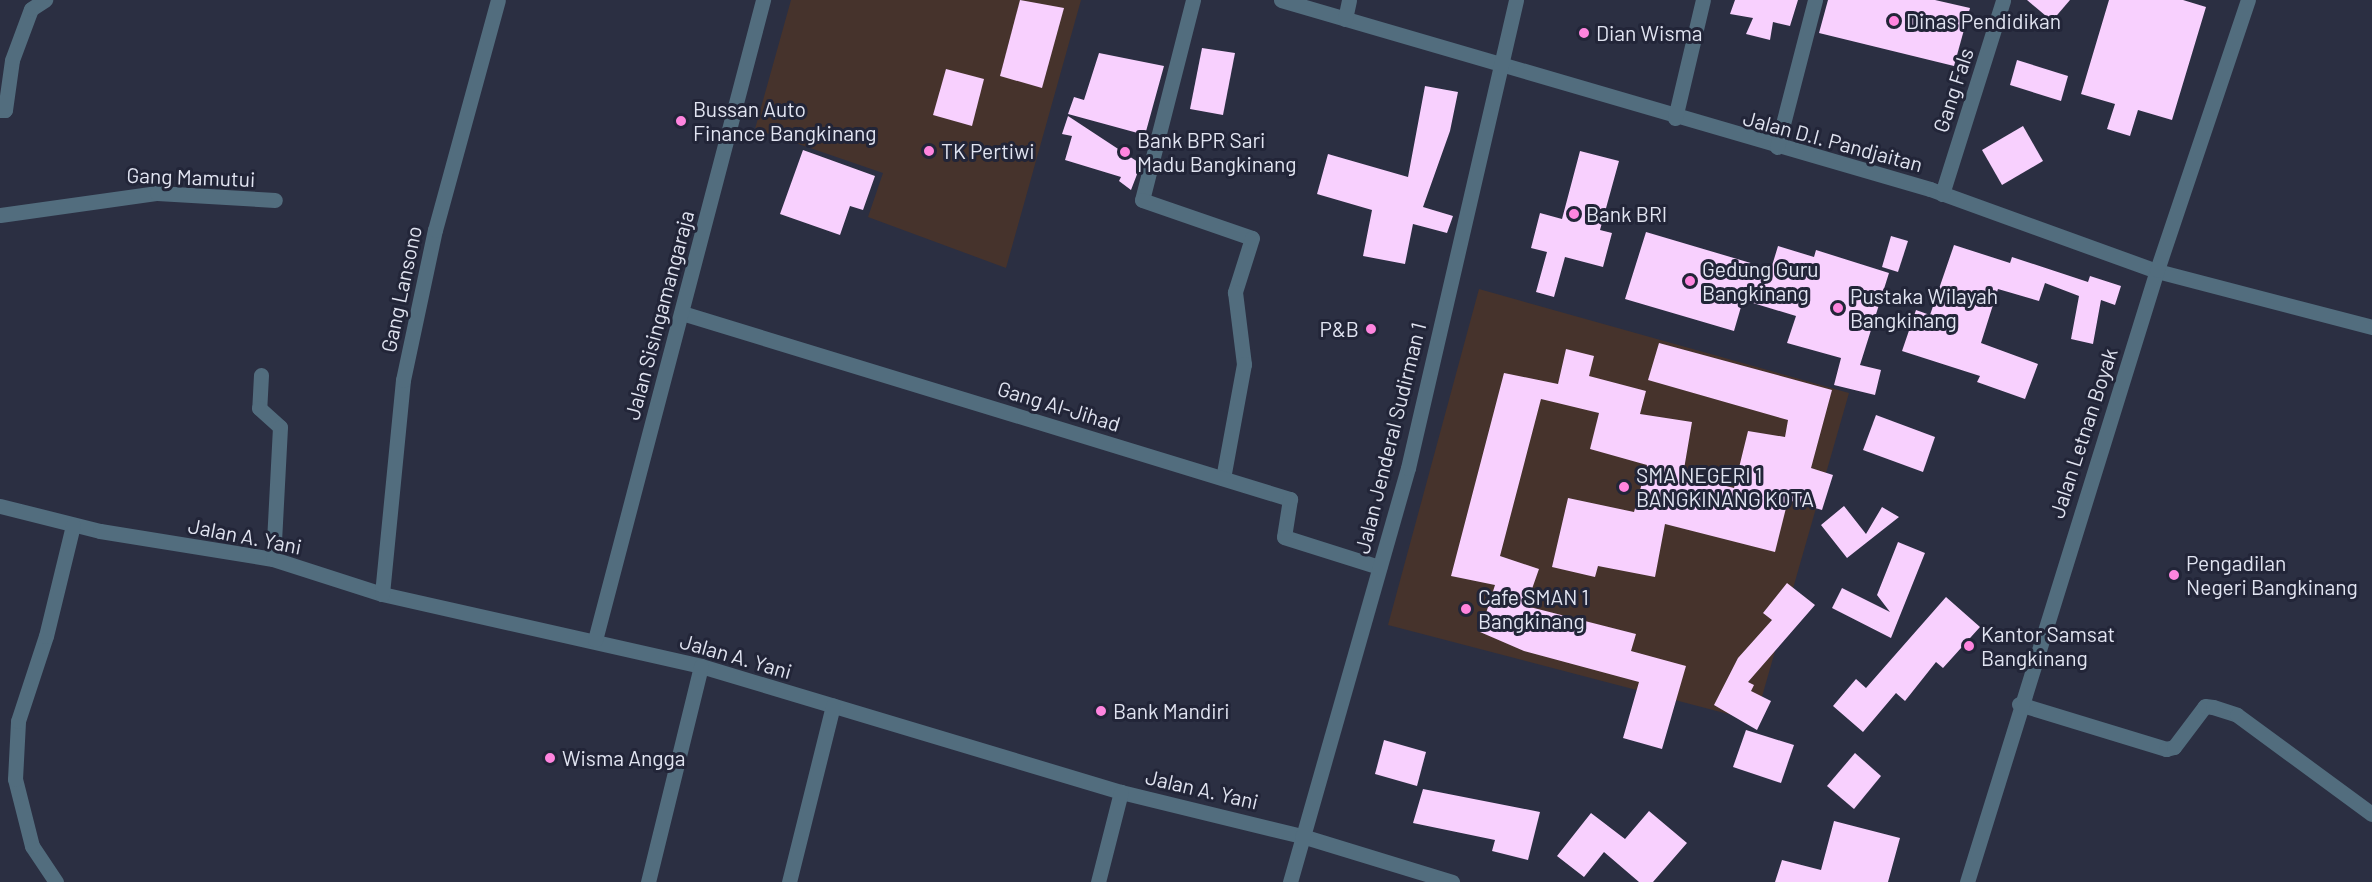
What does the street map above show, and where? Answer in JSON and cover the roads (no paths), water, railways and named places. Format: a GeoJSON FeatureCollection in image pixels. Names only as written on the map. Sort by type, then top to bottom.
{"type":"FeatureCollection","features":[{"type":"Feature","properties":{"kind":"street"},"geometry":{"type":"LineString","coordinates":[[0,110],[5,110],[12,60],[31,9],[45,0]]}},
{"type":"Feature","properties":{"kind":"street","name":"Gang Lansono"},"geometry":{"type":"LineString","coordinates":[[382,594],[403,380],[434,231],[498,0]]}},
{"type":"Feature","properties":{"kind":"street","name":"Jalan Sisingamangaraja"},"geometry":{"type":"LineString","coordinates":[[595,640],[763,0]]}},
{"type":"Feature","properties":{"kind":"street"},"geometry":{"type":"LineString","coordinates":[[1193,0],[1142,200],[1252,238],[1234,292],[1244,364],[1223,478]]}},
{"type":"Feature","properties":{"kind":"street","name":"Jalan D.I. Pandjaitan"},"geometry":{"type":"LineString","coordinates":[[1281,0],[1501,67],[1942,194],[2157,271],[2372,327]]}},
{"type":"Feature","properties":{"kind":"street"},"geometry":{"type":"LineString","coordinates":[[1345,19],[1348,0]]}},
{"type":"Feature","properties":{"kind":"street","name":"Jalan Jenderal Sudirman 1"},"geometry":{"type":"LineString","coordinates":[[1290,882],[1379,567],[1516,0]]}},
{"type":"Feature","properties":{"kind":"street"},"geometry":{"type":"LineString","coordinates":[[1675,118],[1703,0]]}},
{"type":"Feature","properties":{"kind":"street"},"geometry":{"type":"LineString","coordinates":[[1776,147],[1815,0]]}},
{"type":"Feature","properties":{"kind":"street","name":"Gang Fals"},"geometry":{"type":"LineString","coordinates":[[1942,194],[2003,0]]}},
{"type":"Feature","properties":{"kind":"street","name":"Jalan Letnan Boyak"},"geometry":{"type":"LineString","coordinates":[[1967,882],[2019,704],[2157,271],[2248,0]]}},
{"type":"Feature","properties":{"kind":"street","name":"Gang Mamutui"},"geometry":{"type":"LineString","coordinates":[[0,215],[157,193],[275,200]]}},
{"type":"Feature","properties":{"kind":"street","name":"Gang Al-Jihad"},"geometry":{"type":"LineString","coordinates":[[682,313],[1290,499],[1284,537],[1379,567]]}},
{"type":"Feature","properties":{"kind":"street"},"geometry":{"type":"LineString","coordinates":[[261,375],[259,408],[280,427],[273,559]]}},
{"type":"Feature","properties":{"kind":"street","name":"Jalan A. Yani"},"geometry":{"type":"LineString","coordinates":[[0,506],[73,525],[273,559],[382,594],[595,640],[701,666],[1121,792],[1302,836],[1452,882]]}},
{"type":"Feature","properties":{"kind":"street"},"geometry":{"type":"LineString","coordinates":[[56,882],[32,846],[15,779],[18,721],[46,636],[73,525]]}},
{"type":"Feature","properties":{"kind":"street"},"geometry":{"type":"LineString","coordinates":[[648,882],[701,666]]}},
{"type":"Feature","properties":{"kind":"street"},"geometry":{"type":"LineString","coordinates":[[2019,704],[2166,749],[2174,747],[2205,706],[2213,706],[2237,715],[2372,814]]}},
{"type":"Feature","properties":{"kind":"street"},"geometry":{"type":"LineString","coordinates":[[789,882],[833,705]]}},
{"type":"Feature","properties":{"kind":"street"},"geometry":{"type":"LineString","coordinates":[[1098,882],[1121,792]]}},
{"type":"Feature","properties":{"kind":"place","name":"Dinas Pendidikan"},"geometry":{"type":"Point","coordinates":[1894,21]}},
{"type":"Feature","properties":{"kind":"place","name":"Dian Wisma"},"geometry":{"type":"Point","coordinates":[1584,33]}},
{"type":"Feature","properties":{"kind":"place","name":"Bussan Auto Finance Bangkinang"},"geometry":{"type":"Point","coordinates":[681,121]}},
{"type":"Feature","properties":{"kind":"place","name":"TK Pertiwi"},"geometry":{"type":"Point","coordinates":[929,151]}},
{"type":"Feature","properties":{"kind":"place","name":"Bank BPR Sari Madu Bangkinang"},"geometry":{"type":"Point","coordinates":[1125,152]}},
{"type":"Feature","properties":{"kind":"place","name":"Bank BRI"},"geometry":{"type":"Point","coordinates":[1574,214]}},
{"type":"Feature","properties":{"kind":"place","name":"Gedung Guru Bangkinang"},"geometry":{"type":"Point","coordinates":[1690,281]}},
{"type":"Feature","properties":{"kind":"place","name":"Pustaka Wilayah Bangkinang"},"geometry":{"type":"Point","coordinates":[1838,308]}},
{"type":"Feature","properties":{"kind":"place","name":"P&B"},"geometry":{"type":"Point","coordinates":[1371,329]}},
{"type":"Feature","properties":{"kind":"place","name":"SMA NEGERI 1 BANGKINANG KOTA"},"geometry":{"type":"Point","coordinates":[1624,487]}},
{"type":"Feature","properties":{"kind":"place","name":"Pengadilan Negeri Bangkinang"},"geometry":{"type":"Point","coordinates":[2174,575]}},
{"type":"Feature","properties":{"kind":"place","name":"Cafe SMAN 1 Bangkinang"},"geometry":{"type":"Point","coordinates":[1466,609]}},
{"type":"Feature","properties":{"kind":"place","name":"Kantor Samsat Bangkinang"},"geometry":{"type":"Point","coordinates":[1969,646]}},
{"type":"Feature","properties":{"kind":"place","name":"Bank Mandiri"},"geometry":{"type":"Point","coordinates":[1101,711]}},
{"type":"Feature","properties":{"kind":"place","name":"Wisma Angga"},"geometry":{"type":"Point","coordinates":[550,758]}}]}
